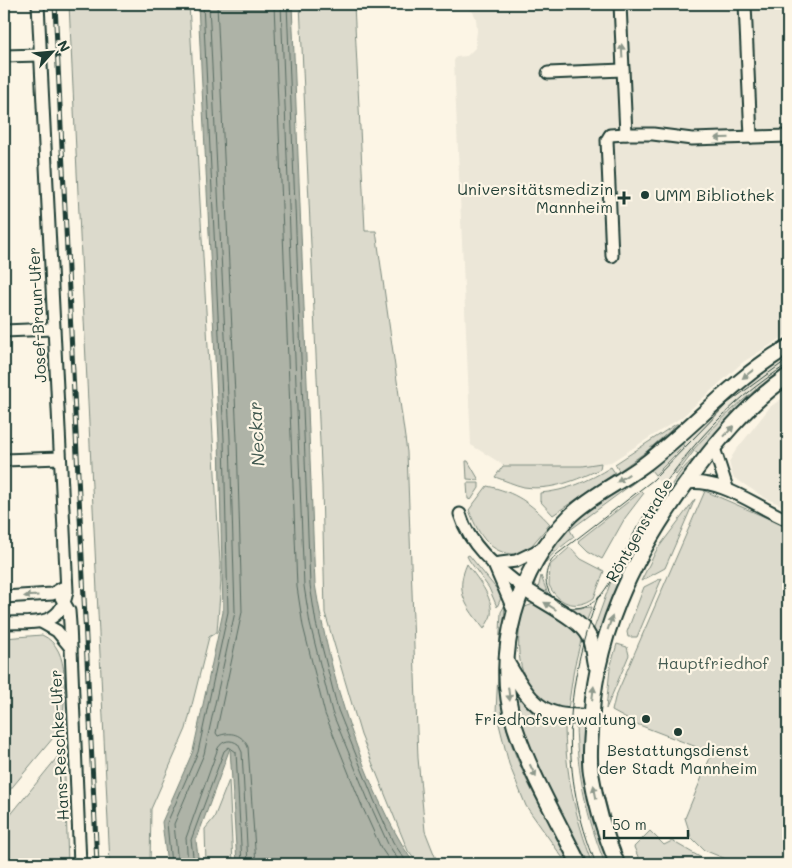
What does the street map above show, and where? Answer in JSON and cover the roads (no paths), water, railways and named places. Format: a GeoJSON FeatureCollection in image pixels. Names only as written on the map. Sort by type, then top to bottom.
{"type":"FeatureCollection","features":[{"type":"Feature","properties":{"kind":"main road","name":"Röntgenstraße"},"geometry":{"type":"LineString","coordinates":[[579,864],[526,758],[515,726],[508,694],[507,662],[514,611],[522,587],[543,548],[578,509],[646,464],[750,372],[788,347]]}},
{"type":"Feature","properties":{"kind":"main road","name":"Röntgenstraße"},"geometry":{"type":"LineString","coordinates":[[617,864],[603,826],[591,769],[591,717],[597,670],[606,635],[623,591],[647,544],[687,483],[714,448],[746,412],[788,376]]}},
{"type":"Feature","properties":{"kind":"main road"},"geometry":{"type":"LineString","coordinates":[[522,587],[578,624],[586,632],[590,638],[597,670]]}},
{"type":"Feature","properties":{"kind":"main road"},"geometry":{"type":"LineString","coordinates":[[507,662],[526,693],[541,708],[560,716],[591,717]]}},
{"type":"Feature","properties":{"kind":"street","name":"Josef-Braun-Ufer"},"geometry":{"type":"LineString","coordinates":[[38,4],[66,580],[65,602],[69,611],[70,624]]}},
{"type":"Feature","properties":{"kind":"street"},"geometry":{"type":"LineString","coordinates":[[620,4],[626,134]]}},
{"type":"Feature","properties":{"kind":"street"},"geometry":{"type":"LineString","coordinates":[[746,4],[752,137]]}},
{"type":"Feature","properties":{"kind":"street"},"geometry":{"type":"LineString","coordinates":[[4,56],[40,55]]}},
{"type":"Feature","properties":{"kind":"street"},"geometry":{"type":"LineString","coordinates":[[548,73],[623,70]]}},
{"type":"Feature","properties":{"kind":"street"},"geometry":{"type":"LineString","coordinates":[[612,256],[607,140],[610,135],[653,134],[692,139],[788,136]]}},
{"type":"Feature","properties":{"kind":"street"},"geometry":{"type":"LineString","coordinates":[[4,332],[53,329]]}},
{"type":"Feature","properties":{"kind":"street"},"geometry":{"type":"LineString","coordinates":[[714,448],[728,488]]}},
{"type":"Feature","properties":{"kind":"street"},"geometry":{"type":"LineString","coordinates":[[4,460],[60,458]]}},
{"type":"Feature","properties":{"kind":"street"},"geometry":{"type":"LineString","coordinates":[[687,483],[705,482],[728,488],[762,509],[788,520]]}},
{"type":"Feature","properties":{"kind":"street"},"geometry":{"type":"LineString","coordinates":[[460,514],[465,532],[493,564],[522,587]]}},
{"type":"Feature","properties":{"kind":"street"},"geometry":{"type":"LineString","coordinates":[[493,564],[516,561],[543,548]]}},
{"type":"Feature","properties":{"kind":"street"},"geometry":{"type":"LineString","coordinates":[[493,564],[514,611]]}},
{"type":"Feature","properties":{"kind":"street"},"geometry":{"type":"LineString","coordinates":[[4,597],[52,594],[58,592],[66,580]]}},
{"type":"Feature","properties":{"kind":"street"},"geometry":{"type":"LineString","coordinates":[[4,623],[41,622],[59,613],[65,602],[58,592]]}},
{"type":"Feature","properties":{"kind":"street"},"geometry":{"type":"LineString","coordinates":[[41,622],[57,631],[71,649]]}},
{"type":"Feature","properties":{"kind":"street","name":"Hans-Reschke-Ufer"},"geometry":{"type":"LineString","coordinates":[[70,624],[80,864]]}},
{"type":"Feature","properties":{"kind":"water","name":"Neckar"},"geometry":{"type":"Polygon","coordinates":[[[198,4],[292,4],[315,584],[329,656],[351,729],[379,800],[395,833],[414,864],[237,864],[230,748],[196,841],[199,864],[167,864],[162,822],[193,751],[223,612],[219,440],[198,4]]]}},
{"type":"Feature","properties":{"kind":"tram line"},"geometry":{"type":"LineString","coordinates":[[788,359],[728,403],[653,480],[556,555],[548,567],[546,578],[548,589],[554,598],[562,605],[572,608],[584,606],[596,600],[608,585],[634,532],[669,478],[686,456],[723,415],[743,397],[788,364]]}},
{"type":"Feature","properties":{"kind":"tram line"},"geometry":{"type":"LineString","coordinates":[[596,864],[584,830],[576,797],[571,764],[570,730],[578,664],[598,597]]}},
{"type":"Feature","properties":{"kind":"railway"},"geometry":{"type":"LineString","coordinates":[[55,4],[97,864]]}},
{"type":"Feature","properties":{"kind":"place","name":"UMM Bibliothek"},"geometry":{"type":"Point","coordinates":[645,195]}},
{"type":"Feature","properties":{"kind":"place","name":"Universitätsmedizin Mannheim"},"geometry":{"type":"Point","coordinates":[624,198]}},
{"type":"Feature","properties":{"kind":"place","name":"Friedhofsverwaltung"},"geometry":{"type":"Point","coordinates":[646,719]}},
{"type":"Feature","properties":{"kind":"place","name":"Bestattungsdienst der Stadt Mannheim"},"geometry":{"type":"Point","coordinates":[678,732]}},
{"type":"Feature","properties":{"kind":"park label","name":"Hauptfriedhof"},"geometry":{"type":"Point","coordinates":[713,663]}}]}
